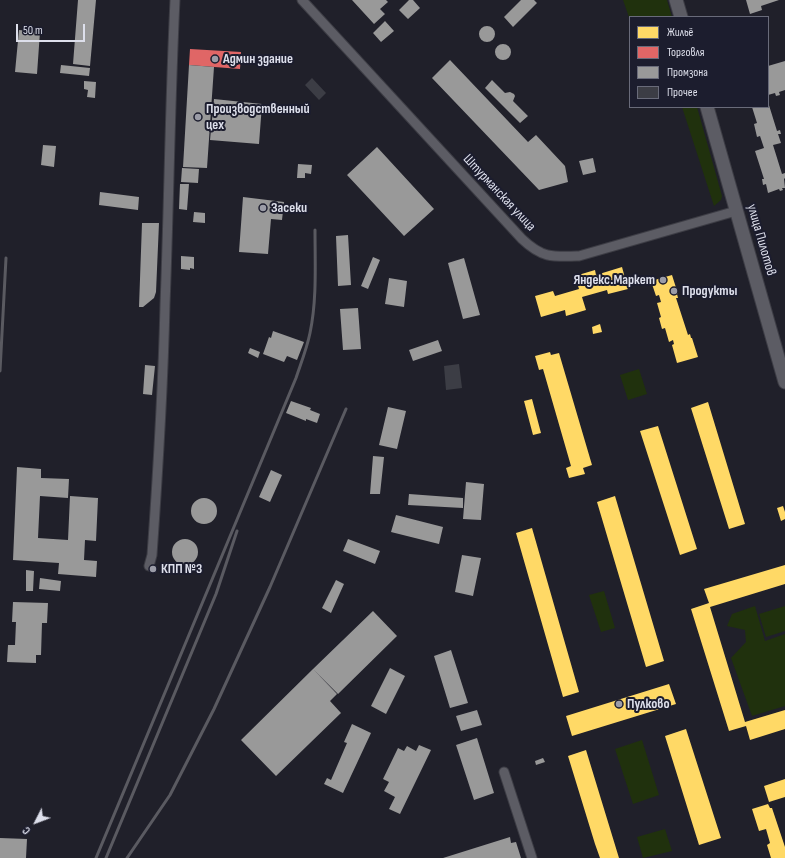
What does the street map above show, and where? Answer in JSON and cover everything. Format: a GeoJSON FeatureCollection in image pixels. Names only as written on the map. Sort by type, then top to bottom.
{"type":"FeatureCollection","features":[{"type":"Feature","properties":{"kind":"street"},"geometry":{"type":"LineString","coordinates":[[149,566],[152,555],[161,423],[166,304],[170,97],[175,0]]}},
{"type":"Feature","properties":{"kind":"street","name":"Штурманская улица"},"geometry":{"type":"LineString","coordinates":[[302,0],[522,239],[530,247],[541,254],[579,256],[736,211]]}},
{"type":"Feature","properties":{"kind":"street"},"geometry":{"type":"LineString","coordinates":[[676,0],[681,16]]}},
{"type":"Feature","properties":{"kind":"street","name":"улица Пилотов"},"geometry":{"type":"LineString","coordinates":[[707,108],[785,382]]}},
{"type":"Feature","properties":{"kind":"street"},"geometry":{"type":"LineString","coordinates":[[504,772],[532,858]]}},
{"type":"Feature","properties":{"kind":"green space"},"geometry":{"type":"Polygon","coordinates":[[[623,0],[667,0],[672,16],[629,16],[623,0]]]}},
{"type":"Feature","properties":{"kind":"green space"},"geometry":{"type":"Polygon","coordinates":[[[682,108],[697,108],[722,196],[721,200],[714,206],[682,108]]]}},
{"type":"Feature","properties":{"kind":"green space"},"geometry":{"type":"Polygon","coordinates":[[[639,369],[647,394],[628,400],[620,375],[639,369]]]}},
{"type":"Feature","properties":{"kind":"green space"},"geometry":{"type":"Polygon","coordinates":[[[604,591],[615,628],[601,632],[589,595],[604,591]]]}},
{"type":"Feature","properties":{"kind":"green space"},"geometry":{"type":"Polygon","coordinates":[[[755,606],[765,641],[785,634],[785,706],[752,716],[731,658],[746,642],[745,630],[727,626],[732,614],[755,606]]]}},
{"type":"Feature","properties":{"kind":"green space"},"geometry":{"type":"Polygon","coordinates":[[[785,606],[785,631],[766,637],[759,614],[785,606]]]}},
{"type":"Feature","properties":{"kind":"green space"},"geometry":{"type":"Polygon","coordinates":[[[642,740],[659,795],[633,804],[615,749],[642,740]]]}},
{"type":"Feature","properties":{"kind":"green space"},"geometry":{"type":"Polygon","coordinates":[[[665,829],[672,851],[643,858],[637,837],[665,829]]]}},
{"type":"Feature","properties":{"kind":"building: Жильё"},"geometry":{"type":"Polygon","coordinates":[[[622,267],[628,289],[608,294],[607,290],[582,297],[586,310],[566,316],[565,310],[541,317],[535,296],[553,291],[555,296],[579,289],[575,276],[595,270],[596,275],[622,267]]]}},
{"type":"Feature","properties":{"kind":"building: Жильё"},"geometry":{"type":"Polygon","coordinates":[[[672,275],[678,294],[678,298],[676,298],[688,335],[690,334],[692,338],[698,357],[677,363],[672,345],[674,344],[673,340],[669,342],[665,328],[662,329],[659,318],[661,317],[657,303],[661,302],[659,295],[656,296],[651,281],[672,275]]]}},
{"type":"Feature","properties":{"kind":"building: Жильё"},"geometry":{"type":"Polygon","coordinates":[[[600,324],[602,332],[593,334],[592,327],[600,324]]]}},
{"type":"Feature","properties":{"kind":"building: Жильё"},"geometry":{"type":"Polygon","coordinates":[[[550,352],[551,355],[559,353],[592,465],[583,468],[585,474],[569,478],[566,468],[571,466],[543,369],[539,370],[535,356],[550,352]]]}},
{"type":"Feature","properties":{"kind":"building: Жильё"},"geometry":{"type":"Polygon","coordinates":[[[532,399],[541,433],[533,435],[524,401],[532,399]]]}},
{"type":"Feature","properties":{"kind":"building: Жильё"},"geometry":{"type":"Polygon","coordinates":[[[708,402],[745,524],[729,529],[691,408],[708,402]]]}},
{"type":"Feature","properties":{"kind":"building: Жильё"},"geometry":{"type":"Polygon","coordinates":[[[658,426],[697,549],[680,555],[640,431],[658,426]]]}},
{"type":"Feature","properties":{"kind":"building: Жильё"},"geometry":{"type":"Polygon","coordinates":[[[615,496],[664,661],[646,667],[597,502],[615,496]]]}},
{"type":"Feature","properties":{"kind":"building: Жильё"},"geometry":{"type":"Polygon","coordinates":[[[783,506],[785,519],[781,521],[777,508],[783,506]]]}},
{"type":"Feature","properties":{"kind":"building: Жильё"},"geometry":{"type":"Polygon","coordinates":[[[532,528],[579,692],[563,697],[516,533],[532,528]]]}},
{"type":"Feature","properties":{"kind":"building: Жильё"},"geometry":{"type":"Polygon","coordinates":[[[785,565],[785,584],[710,607],[745,722],[785,710],[785,729],[750,740],[746,726],[729,731],[691,609],[709,603],[704,589],[785,565]]]}},
{"type":"Feature","properties":{"kind":"building: Жильё"},"geometry":{"type":"Polygon","coordinates":[[[669,684],[676,704],[572,736],[566,716],[669,684]]]}},
{"type":"Feature","properties":{"kind":"building: Жильё"},"geometry":{"type":"Polygon","coordinates":[[[686,729],[721,838],[699,845],[665,736],[686,729]]]}},
{"type":"Feature","properties":{"kind":"building: Жильё"},"geometry":{"type":"Polygon","coordinates":[[[586,750],[619,858],[600,858],[568,756],[586,750]]]}},
{"type":"Feature","properties":{"kind":"building: Жильё"},"geometry":{"type":"Polygon","coordinates":[[[785,779],[785,797],[769,802],[764,786],[785,779]]]}},
{"type":"Feature","properties":{"kind":"building: Жильё"},"geometry":{"type":"Polygon","coordinates":[[[768,804],[770,808],[772,808],[785,847],[785,858],[771,858],[767,845],[770,843],[766,829],[759,831],[752,809],[768,804]]]}},
{"type":"Feature","properties":{"kind":"building: Торговля","name":"Админ здание"},"geometry":{"type":"Polygon","coordinates":[[[190,49],[241,52],[240,69],[189,65],[190,49]]]}},
{"type":"Feature","properties":{"kind":"building: Промзона"},"geometry":{"type":"Polygon","coordinates":[[[78,0],[96,0],[90,66],[73,64],[78,0]]]}},
{"type":"Feature","properties":{"kind":"building: Промзона"},"geometry":{"type":"Polygon","coordinates":[[[352,0],[386,0],[388,2],[380,9],[385,14],[374,24],[352,0]]]}},
{"type":"Feature","properties":{"kind":"building: Промзона"},"geometry":{"type":"Polygon","coordinates":[[[409,0],[413,0],[420,8],[408,19],[399,10],[409,0]]]}},
{"type":"Feature","properties":{"kind":"building: Промзона"},"geometry":{"type":"Polygon","coordinates":[[[521,0],[534,0],[537,3],[513,27],[504,17],[521,0]]]}},
{"type":"Feature","properties":{"kind":"building: Промзона"},"geometry":{"type":"Polygon","coordinates":[[[746,0],[779,0],[761,6],[762,10],[750,14],[746,0]]]}},
{"type":"Feature","properties":{"kind":"building: Промзона"},"geometry":{"type":"Polygon","coordinates":[[[385,21],[394,31],[381,42],[373,33],[385,21]]]}},
{"type":"Feature","properties":{"kind":"building: Промзона"},"geometry":{"type":"Polygon","coordinates":[[[487,26],[494,31],[495,34],[490,41],[487,42],[480,37],[479,34],[484,27],[487,26]]]}},
{"type":"Feature","properties":{"kind":"building: Промзона"},"geometry":{"type":"Polygon","coordinates":[[[19,30],[40,32],[37,74],[15,72],[19,30]]]}},
{"type":"Feature","properties":{"kind":"building: Промзона"},"geometry":{"type":"Polygon","coordinates":[[[503,44],[510,49],[511,52],[506,59],[503,60],[496,55],[495,52],[500,45],[503,44]]]}},
{"type":"Feature","properties":{"kind":"building: Промзона"},"geometry":{"type":"Polygon","coordinates":[[[450,60],[528,142],[536,135],[565,166],[568,182],[539,190],[432,78],[450,60]]]}},
{"type":"Feature","properties":{"kind":"building: Промзона"},"geometry":{"type":"Polygon","coordinates":[[[785,61],[785,90],[779,92],[780,95],[776,96],[775,93],[769,95],[769,66],[785,61]]]}},
{"type":"Feature","properties":{"kind":"building: Промзона"},"geometry":{"type":"Polygon","coordinates":[[[61,65],[90,68],[89,76],[60,73],[61,65]]]}},
{"type":"Feature","properties":{"kind":"building: Промзона","name":"Производственный цех"},"geometry":{"type":"Polygon","coordinates":[[[189,65],[214,67],[207,168],[183,167],[189,65]]]}},
{"type":"Feature","properties":{"kind":"building: Промзона"},"geometry":{"type":"Polygon","coordinates":[[[492,80],[505,93],[510,92],[514,94],[515,96],[513,101],[528,116],[520,123],[485,88],[492,80]]]}},
{"type":"Feature","properties":{"kind":"building: Промзона"},"geometry":{"type":"Polygon","coordinates":[[[84,81],[96,82],[95,98],[87,97],[88,90],[84,89],[84,81]]]}},
{"type":"Feature","properties":{"kind":"building: Промзона"},"geometry":{"type":"Polygon","coordinates":[[[214,99],[262,104],[259,144],[210,140],[214,99]]]}},
{"type":"Feature","properties":{"kind":"building: Промзона"},"geometry":{"type":"Polygon","coordinates":[[[769,105],[777,131],[780,130],[781,134],[778,134],[781,143],[773,145],[782,174],[785,173],[785,188],[782,188],[783,190],[780,191],[779,189],[768,193],[766,184],[763,185],[762,179],[764,179],[755,151],[764,148],[760,136],[757,137],[754,124],[757,123],[752,108],[769,108],[769,105]]]}},
{"type":"Feature","properties":{"kind":"building: Промзона"},"geometry":{"type":"Polygon","coordinates":[[[43,145],[56,146],[54,167],[41,165],[43,145]]]}},
{"type":"Feature","properties":{"kind":"building: Промзона"},"geometry":{"type":"Polygon","coordinates":[[[377,147],[434,209],[404,236],[347,175],[377,147]]]}},
{"type":"Feature","properties":{"kind":"building: Промзона"},"geometry":{"type":"Polygon","coordinates":[[[593,158],[596,172],[583,175],[579,161],[593,158]]]}},
{"type":"Feature","properties":{"kind":"building: Промзона"},"geometry":{"type":"Polygon","coordinates":[[[298,164],[312,165],[311,174],[305,173],[305,178],[297,178],[298,164]]]}},
{"type":"Feature","properties":{"kind":"building: Промзона"},"geometry":{"type":"Polygon","coordinates":[[[182,168],[199,169],[198,183],[181,182],[182,168]]]}},
{"type":"Feature","properties":{"kind":"building: Промзона"},"geometry":{"type":"Polygon","coordinates":[[[180,184],[189,184],[187,210],[179,209],[180,184]]]}},
{"type":"Feature","properties":{"kind":"building: Промзона"},"geometry":{"type":"Polygon","coordinates":[[[100,192],[139,197],[138,210],[99,205],[100,192]]]}},
{"type":"Feature","properties":{"kind":"building: Промзона"},"geometry":{"type":"Polygon","coordinates":[[[243,197],[284,202],[282,220],[271,219],[268,254],[239,252],[243,197]]]}},
{"type":"Feature","properties":{"kind":"building: Промзона"},"geometry":{"type":"Polygon","coordinates":[[[194,212],[205,213],[205,223],[193,222],[194,212]]]}},
{"type":"Feature","properties":{"kind":"building: Промзона"},"geometry":{"type":"Polygon","coordinates":[[[142,223],[159,223],[156,292],[154,298],[143,307],[139,307],[142,223]]]}},
{"type":"Feature","properties":{"kind":"building: Промзона"},"geometry":{"type":"Polygon","coordinates":[[[348,235],[351,285],[338,286],[336,236],[348,235]]]}},
{"type":"Feature","properties":{"kind":"building: Промзона"},"geometry":{"type":"Polygon","coordinates":[[[181,256],[194,257],[194,269],[181,269],[181,256]]]}},
{"type":"Feature","properties":{"kind":"building: Промзона"},"geometry":{"type":"Polygon","coordinates":[[[373,257],[380,260],[368,289],[361,286],[373,257]]]}},
{"type":"Feature","properties":{"kind":"building: Промзона"},"geometry":{"type":"Polygon","coordinates":[[[464,258],[480,315],[463,319],[448,263],[464,258]]]}},
{"type":"Feature","properties":{"kind":"building: Промзона"},"geometry":{"type":"Polygon","coordinates":[[[389,278],[407,281],[404,307],[385,304],[389,278]]]}},
{"type":"Feature","properties":{"kind":"building: Промзона"},"geometry":{"type":"Polygon","coordinates":[[[358,308],[361,349],[343,350],[340,309],[358,308]]]}},
{"type":"Feature","properties":{"kind":"building: Промзона"},"geometry":{"type":"Polygon","coordinates":[[[273,331],[304,342],[297,360],[287,356],[284,362],[263,354],[269,337],[271,338],[273,331]]]}},
{"type":"Feature","properties":{"kind":"building: Промзона"},"geometry":{"type":"Polygon","coordinates":[[[438,340],[442,351],[413,361],[409,350],[438,340]]]}},
{"type":"Feature","properties":{"kind":"building: Промзона"},"geometry":{"type":"Polygon","coordinates":[[[250,348],[260,352],[258,358],[248,353],[250,348]]]}},
{"type":"Feature","properties":{"kind":"building: Промзона"},"geometry":{"type":"Polygon","coordinates":[[[145,365],[155,366],[152,395],[143,394],[145,365]]]}},
{"type":"Feature","properties":{"kind":"building: Промзона"},"geometry":{"type":"Polygon","coordinates":[[[291,401],[311,408],[310,410],[320,414],[317,423],[306,419],[306,421],[286,413],[291,401]]]}},
{"type":"Feature","properties":{"kind":"building: Промзона"},"geometry":{"type":"Polygon","coordinates":[[[388,407],[406,411],[397,449],[379,445],[388,407]]]}},
{"type":"Feature","properties":{"kind":"building: Промзона"},"geometry":{"type":"Polygon","coordinates":[[[373,456],[384,457],[380,494],[370,494],[373,456]]]}},
{"type":"Feature","properties":{"kind":"building: Промзона"},"geometry":{"type":"Polygon","coordinates":[[[17,467],[41,469],[41,478],[69,479],[68,498],[40,496],[38,538],[68,540],[70,496],[98,498],[96,541],[85,540],[84,560],[97,561],[96,577],[58,574],[59,563],[13,560],[17,467]]]}},
{"type":"Feature","properties":{"kind":"building: Промзона"},"geometry":{"type":"Polygon","coordinates":[[[271,470],[282,475],[270,502],[259,497],[271,470]]]}},
{"type":"Feature","properties":{"kind":"building: Промзона"},"geometry":{"type":"Polygon","coordinates":[[[466,482],[484,484],[481,520],[463,519],[466,482]]]}},
{"type":"Feature","properties":{"kind":"building: Промзона"},"geometry":{"type":"Polygon","coordinates":[[[409,494],[463,498],[463,508],[408,505],[409,494]]]}},
{"type":"Feature","properties":{"kind":"building: Промзона"},"geometry":{"type":"Polygon","coordinates":[[[204,498],[213,502],[217,511],[213,520],[204,524],[195,520],[191,511],[195,502],[204,498]]]}},
{"type":"Feature","properties":{"kind":"building: Промзона"},"geometry":{"type":"Polygon","coordinates":[[[396,515],[443,527],[439,544],[391,532],[396,515]]]}},
{"type":"Feature","properties":{"kind":"building: Промзона"},"geometry":{"type":"Polygon","coordinates":[[[185,539],[194,543],[198,552],[194,561],[185,565],[176,561],[172,552],[176,543],[185,539]]]}},
{"type":"Feature","properties":{"kind":"building: Промзона"},"geometry":{"type":"Polygon","coordinates":[[[348,539],[380,551],[375,564],[343,551],[348,539]]]}},
{"type":"Feature","properties":{"kind":"building: Промзона"},"geometry":{"type":"Polygon","coordinates":[[[462,555],[481,558],[473,596],[455,592],[462,555]]]}},
{"type":"Feature","properties":{"kind":"building: Промзона"},"geometry":{"type":"Polygon","coordinates":[[[26,570],[34,571],[33,591],[26,591],[26,570]]]}},
{"type":"Feature","properties":{"kind":"building: Промзона"},"geometry":{"type":"Polygon","coordinates":[[[40,578],[61,581],[60,591],[39,589],[40,578]]]}},
{"type":"Feature","properties":{"kind":"building: Промзона"},"geometry":{"type":"Polygon","coordinates":[[[336,580],[344,584],[331,613],[322,608],[336,580]]]}},
{"type":"Feature","properties":{"kind":"building: Промзона"},"geometry":{"type":"Polygon","coordinates":[[[13,602],[48,603],[47,623],[42,623],[41,655],[36,655],[36,663],[7,662],[8,645],[15,645],[16,622],[12,622],[13,602]]]}},
{"type":"Feature","properties":{"kind":"building: Промзона"},"geometry":{"type":"Polygon","coordinates":[[[373,611],[397,636],[338,694],[313,669],[373,611]]]}},
{"type":"Feature","properties":{"kind":"building: Промзона"},"geometry":{"type":"Polygon","coordinates":[[[451,650],[468,703],[450,708],[434,656],[451,650]]]}},
{"type":"Feature","properties":{"kind":"building: Промзона"},"geometry":{"type":"Polygon","coordinates":[[[390,668],[405,676],[386,714],[371,706],[390,668]]]}},
{"type":"Feature","properties":{"kind":"building: Промзона"},"geometry":{"type":"Polygon","coordinates":[[[313,669],[337,694],[330,701],[341,713],[276,776],[241,740],[313,669]]]}},
{"type":"Feature","properties":{"kind":"building: Промзона"},"geometry":{"type":"Polygon","coordinates":[[[477,710],[482,725],[461,731],[456,716],[477,710]]]}},
{"type":"Feature","properties":{"kind":"building: Промзона"},"geometry":{"type":"Polygon","coordinates":[[[352,724],[371,733],[343,793],[324,784],[327,778],[331,780],[347,743],[344,742],[352,724]]]}},
{"type":"Feature","properties":{"kind":"building: Промзона"},"geometry":{"type":"Polygon","coordinates":[[[477,738],[494,793],[474,800],[456,745],[477,738]]]}},
{"type":"Feature","properties":{"kind":"building: Промзона"},"geometry":{"type":"Polygon","coordinates":[[[419,745],[431,750],[400,814],[389,809],[395,797],[384,791],[389,782],[383,779],[398,748],[404,751],[407,746],[416,751],[419,745]]]}},
{"type":"Feature","properties":{"kind":"building: Промзона"},"geometry":{"type":"Polygon","coordinates":[[[543,758],[545,762],[536,765],[535,761],[543,758]]]}},
{"type":"Feature","properties":{"kind":"building: Промзона"},"geometry":{"type":"Polygon","coordinates":[[[510,837],[511,843],[516,842],[521,858],[443,858],[510,837]]]}},
{"type":"Feature","properties":{"kind":"building: Промзона"},"geometry":{"type":"Polygon","coordinates":[[[0,838],[27,839],[26,858],[0,858],[0,838]]]}},
{"type":"Feature","properties":{"kind":"building: Прочее"},"geometry":{"type":"Polygon","coordinates":[[[312,78],[326,93],[319,100],[305,85],[312,78]]]}},
{"type":"Feature","properties":{"kind":"building: Прочее"},"geometry":{"type":"Polygon","coordinates":[[[459,364],[462,388],[446,390],[444,366],[459,364]]]}},
{"type":"Feature","properties":{"kind":"railway"},"geometry":{"type":"LineString","coordinates":[[96,858],[296,378],[310,333],[314,308],[315,230]]}},
{"type":"Feature","properties":{"kind":"railway"},"geometry":{"type":"LineString","coordinates":[[0,371],[6,258]]}},
{"type":"Feature","properties":{"kind":"railway"},"geometry":{"type":"LineString","coordinates":[[127,858],[170,795],[214,709],[270,587],[346,409]]}},
{"type":"Feature","properties":{"kind":"railway"},"geometry":{"type":"LineString","coordinates":[[106,858],[216,594],[237,531]]}},
{"type":"Feature","properties":{"kind":"place","name":"Админ здание"},"geometry":{"type":"Point","coordinates":[215,59]}},
{"type":"Feature","properties":{"kind":"place","name":"Производственный цех"},"geometry":{"type":"Point","coordinates":[198,117]}},
{"type":"Feature","properties":{"kind":"place","name":"Засеки"},"geometry":{"type":"Point","coordinates":[263,208]}},
{"type":"Feature","properties":{"kind":"place","name":"Яндекс.Маркет"},"geometry":{"type":"Point","coordinates":[663,280]}},
{"type":"Feature","properties":{"kind":"place","name":"Продукты"},"geometry":{"type":"Point","coordinates":[674,291]}},
{"type":"Feature","properties":{"kind":"place","name":"КПП №3"},"geometry":{"type":"Point","coordinates":[153,569]}},
{"type":"Feature","properties":{"kind":"place","name":"Пулково"},"geometry":{"type":"Point","coordinates":[619,704]}}]}
